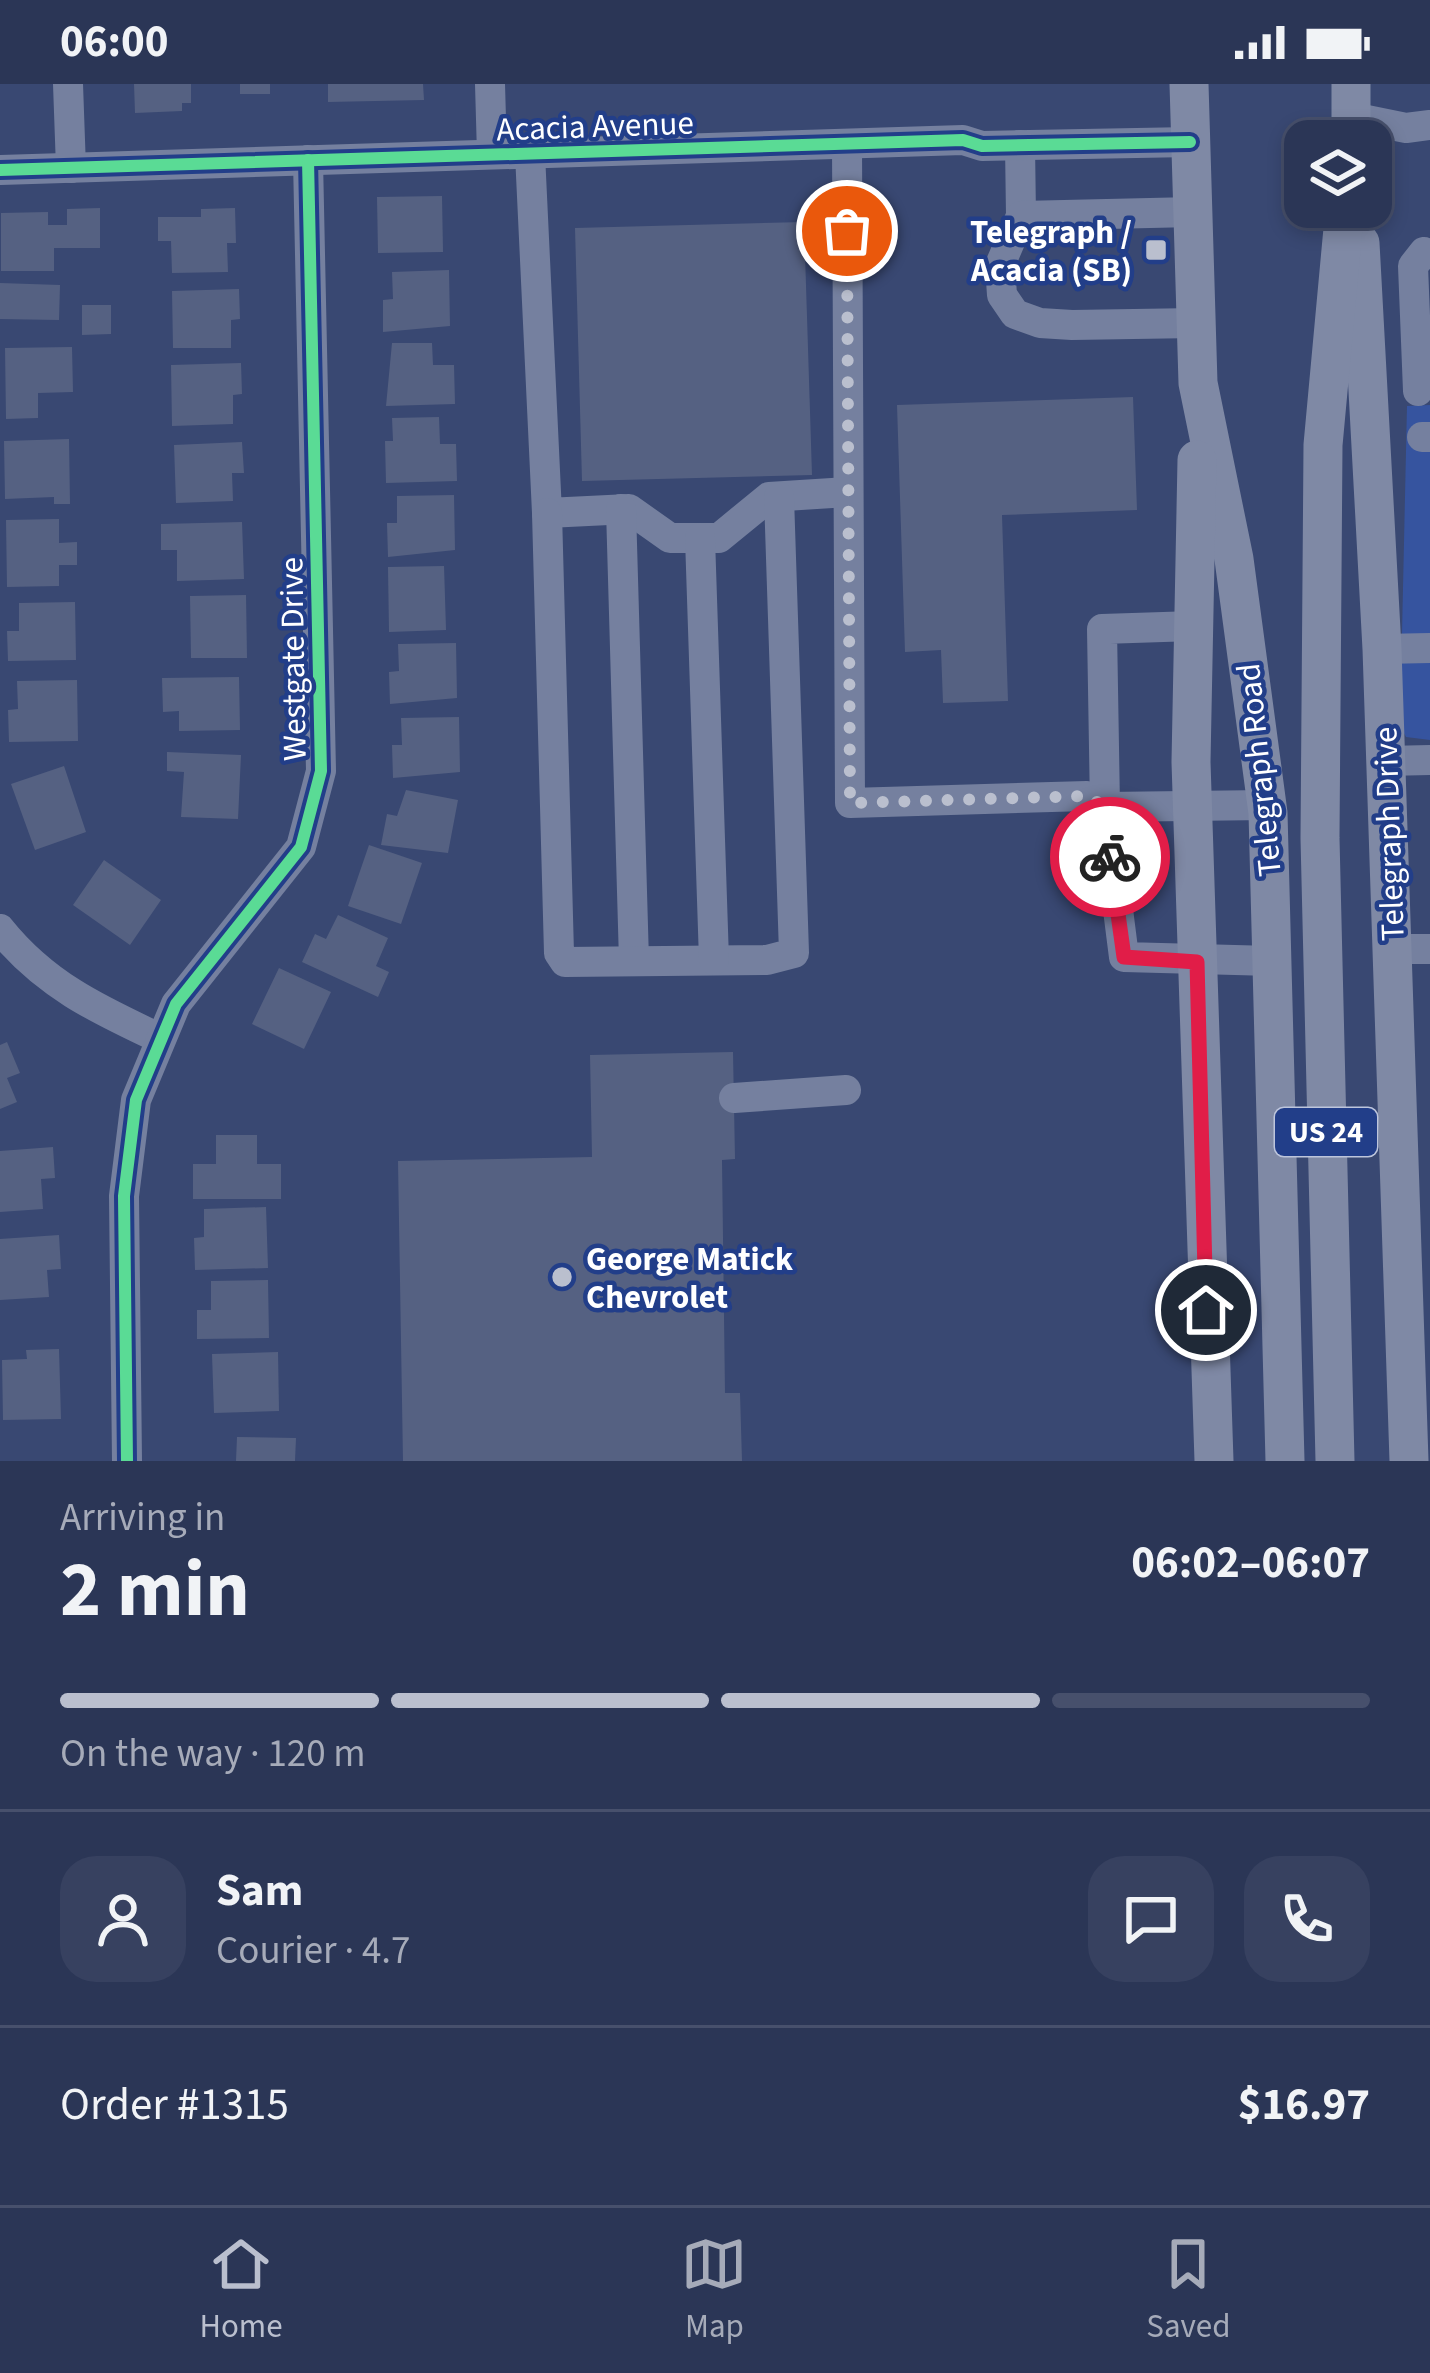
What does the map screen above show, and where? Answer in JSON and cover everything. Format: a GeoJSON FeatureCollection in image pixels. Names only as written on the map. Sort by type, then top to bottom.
{"type":"FeatureCollection","features":[{"type":"Feature","properties":{"kind":"main road","name":"Telegraph Road"},"geometry":{"type":"LineString","coordinates":[[1189,84],[1198,382],[1234,559],[1267,805],[1285,1461]]}},
{"type":"Feature","properties":{"kind":"main road","name":"Telegraph Road"},"geometry":{"type":"LineString","coordinates":[[1335,1461],[1320,838],[1322,493],[1343,228]]}},
{"type":"Feature","properties":{"kind":"main road","name":"Telegraph Drive"},"geometry":{"type":"LineString","coordinates":[[1359,228],[1386,761],[1411,949],[1408,1461]]}},
{"type":"Feature","properties":{"kind":"main road"},"geometry":{"type":"LineString","coordinates":[[1198,382],[1192,804],[1214,1461]]}},
{"type":"Feature","properties":{"kind":"street"},"geometry":{"type":"LineString","coordinates":[[68,84],[71,168]]}},
{"type":"Feature","properties":{"kind":"street"},"geometry":{"type":"LineString","coordinates":[[490,84],[492,154]]}},
{"type":"Feature","properties":{"kind":"street"},"geometry":{"type":"LineString","coordinates":[[1392,126],[1430,125]]}},
{"type":"Feature","properties":{"kind":"street","name":"Acacia Avenue"},"geometry":{"type":"LineString","coordinates":[[0,170],[847,144],[1190,142]]}},
{"type":"Feature","properties":{"kind":"street"},"geometry":{"type":"LineString","coordinates":[[847,144],[850,803],[1087,796],[1105,807],[1267,805]]}},
{"type":"Feature","properties":{"kind":"street"},"geometry":{"type":"LineString","coordinates":[[1020,145],[1022,217],[1000,265],[1002,295],[1016,314],[1072,325],[1196,323]]}},
{"type":"Feature","properties":{"kind":"street"},"geometry":{"type":"LineString","coordinates":[[530,154],[547,513],[559,953],[565,962],[767,960],[794,952],[779,497]]}},
{"type":"Feature","properties":{"kind":"street","name":"Westgate Drive"},"geometry":{"type":"LineString","coordinates":[[127,1461],[125,1164],[136,1100],[159,1038],[198,974],[302,847],[321,771],[308,160]]}},
{"type":"Feature","properties":{"kind":"street"},"geometry":{"type":"LineString","coordinates":[[1022,217],[1193,212]]}},
{"type":"Feature","properties":{"kind":"street"},"geometry":{"type":"LineString","coordinates":[[1370,393],[1424,391],[1413,266],[1424,252]]}},
{"type":"Feature","properties":{"kind":"street"},"geometry":{"type":"LineString","coordinates":[[547,513],[629,509],[670,538],[719,538],[769,497],[848,492]]}},
{"type":"Feature","properties":{"kind":"street"},"geometry":{"type":"LineString","coordinates":[[621,509],[634,961]]}},
{"type":"Feature","properties":{"kind":"street"},"geometry":{"type":"LineString","coordinates":[[700,538],[714,960]]}},
{"type":"Feature","properties":{"kind":"street"},"geometry":{"type":"LineString","coordinates":[[1194,626],[1102,628],[1105,807],[1124,957],[1272,961]]}},
{"type":"Feature","properties":{"kind":"street"},"geometry":{"type":"LineString","coordinates":[[1382,649],[1430,648]]}},
{"type":"Feature","properties":{"kind":"street"},"geometry":{"type":"LineString","coordinates":[[1386,761],[1430,760]]}},
{"type":"Feature","properties":{"kind":"street"},"geometry":{"type":"LineString","coordinates":[[0,929],[34,967],[80,1001],[159,1038]]}},
{"type":"Feature","properties":{"kind":"street"},"geometry":{"type":"LineString","coordinates":[[734,1098],[846,1090]]}},
{"type":"Feature","properties":{"kind":"shaded area"},"geometry":{"type":"Polygon","coordinates":[[[1430,405],[1430,740],[1406,737],[1400,725],[1407,406],[1430,405]]]}},
{"type":"Feature","properties":{"kind":"building"},"geometry":{"type":"Polygon","coordinates":[[[134,84],[191,84],[191,103],[182,103],[182,111],[135,113],[134,84]]]}},
{"type":"Feature","properties":{"kind":"building"},"geometry":{"type":"Polygon","coordinates":[[[240,84],[270,84],[270,94],[240,94],[240,84]]]}},
{"type":"Feature","properties":{"kind":"building"},"geometry":{"type":"Polygon","coordinates":[[[328,84],[423,84],[424,100],[328,102],[328,84]]]}},
{"type":"Feature","properties":{"kind":"building"},"geometry":{"type":"Polygon","coordinates":[[[442,196],[443,252],[378,253],[377,197],[442,196]]]}},
{"type":"Feature","properties":{"kind":"building"},"geometry":{"type":"Polygon","coordinates":[[[100,208],[100,248],[54,248],[54,271],[1,271],[1,213],[48,212],[48,225],[67,225],[67,209],[100,208]]]}},
{"type":"Feature","properties":{"kind":"building"},"geometry":{"type":"Polygon","coordinates":[[[235,208],[236,243],[227,243],[228,272],[172,273],[171,241],[158,241],[158,217],[201,217],[201,209],[235,208]]]}},
{"type":"Feature","properties":{"kind":"building"},"geometry":{"type":"Polygon","coordinates":[[[804,222],[812,475],[582,481],[575,228],[804,222]]]}},
{"type":"Feature","properties":{"kind":"building"},"geometry":{"type":"Polygon","coordinates":[[[449,270],[450,326],[383,332],[383,300],[393,299],[392,272],[449,270]]]}},
{"type":"Feature","properties":{"kind":"building"},"geometry":{"type":"Polygon","coordinates":[[[0,283],[60,285],[59,320],[0,319],[0,283]]]}},
{"type":"Feature","properties":{"kind":"building"},"geometry":{"type":"Polygon","coordinates":[[[239,289],[240,319],[231,320],[231,348],[173,348],[172,291],[239,289]]]}},
{"type":"Feature","properties":{"kind":"building"},"geometry":{"type":"Polygon","coordinates":[[[82,305],[111,305],[111,334],[82,335],[82,305]]]}},
{"type":"Feature","properties":{"kind":"building"},"geometry":{"type":"Polygon","coordinates":[[[392,343],[432,343],[433,365],[454,365],[455,404],[386,406],[392,343]]]}},
{"type":"Feature","properties":{"kind":"building"},"geometry":{"type":"Polygon","coordinates":[[[72,347],[73,392],[38,393],[38,418],[6,419],[5,348],[72,347]]]}},
{"type":"Feature","properties":{"kind":"building"},"geometry":{"type":"Polygon","coordinates":[[[241,363],[242,394],[233,395],[233,424],[172,426],[171,365],[241,363]]]}},
{"type":"Feature","properties":{"kind":"building"},"geometry":{"type":"Polygon","coordinates":[[[1133,397],[1137,510],[1002,515],[1008,701],[943,703],[941,650],[905,652],[897,405],[1133,397]]]}},
{"type":"Feature","properties":{"kind":"building"},"geometry":{"type":"Polygon","coordinates":[[[439,417],[440,444],[456,444],[457,481],[386,483],[385,441],[393,441],[392,418],[439,417]]]}},
{"type":"Feature","properties":{"kind":"building"},"geometry":{"type":"Polygon","coordinates":[[[69,439],[70,504],[54,504],[54,497],[5,499],[4,441],[69,439]]]}},
{"type":"Feature","properties":{"kind":"building"},"geometry":{"type":"Polygon","coordinates":[[[242,442],[244,473],[232,473],[233,501],[176,503],[174,445],[242,442]]]}},
{"type":"Feature","properties":{"kind":"building"},"geometry":{"type":"Polygon","coordinates":[[[454,495],[455,550],[388,557],[387,523],[397,523],[397,496],[454,495]]]}},
{"type":"Feature","properties":{"kind":"building"},"geometry":{"type":"Polygon","coordinates":[[[59,519],[59,543],[77,542],[77,565],[59,565],[59,586],[7,587],[6,520],[59,519]]]}},
{"type":"Feature","properties":{"kind":"building"},"geometry":{"type":"Polygon","coordinates":[[[242,522],[244,579],[177,581],[177,550],[161,550],[161,524],[242,522]]]}},
{"type":"Feature","properties":{"kind":"building"},"geometry":{"type":"Polygon","coordinates":[[[444,566],[446,630],[389,632],[388,567],[444,566]]]}},
{"type":"Feature","properties":{"kind":"building"},"geometry":{"type":"Polygon","coordinates":[[[246,595],[247,658],[191,658],[190,596],[246,595]]]}},
{"type":"Feature","properties":{"kind":"building"},"geometry":{"type":"Polygon","coordinates":[[[75,602],[76,660],[8,661],[7,631],[19,631],[19,603],[75,602]]]}},
{"type":"Feature","properties":{"kind":"building"},"geometry":{"type":"Polygon","coordinates":[[[456,643],[457,698],[390,704],[389,672],[399,671],[398,644],[456,643]]]}},
{"type":"Feature","properties":{"kind":"building"},"geometry":{"type":"Polygon","coordinates":[[[239,677],[240,730],[179,731],[179,711],[163,712],[162,678],[239,677]]]}},
{"type":"Feature","properties":{"kind":"building"},"geometry":{"type":"Polygon","coordinates":[[[77,680],[78,741],[9,742],[8,710],[18,709],[17,681],[77,680]]]}},
{"type":"Feature","properties":{"kind":"building"},"geometry":{"type":"Polygon","coordinates":[[[459,717],[460,772],[393,778],[392,745],[402,745],[401,718],[459,717]]]}},
{"type":"Feature","properties":{"kind":"building"},"geometry":{"type":"Polygon","coordinates":[[[167,752],[241,755],[238,819],[181,817],[184,772],[167,771],[167,752]]]}},
{"type":"Feature","properties":{"kind":"building"},"geometry":{"type":"Polygon","coordinates":[[[64,766],[86,832],[35,850],[11,784],[64,766]]]}},
{"type":"Feature","properties":{"kind":"building"},"geometry":{"type":"Polygon","coordinates":[[[406,790],[458,800],[448,853],[381,845],[387,814],[397,816],[406,790]]]}},
{"type":"Feature","properties":{"kind":"building"},"geometry":{"type":"Polygon","coordinates":[[[369,845],[422,863],[401,924],[348,906],[369,845]]]}},
{"type":"Feature","properties":{"kind":"building"},"geometry":{"type":"Polygon","coordinates":[[[104,860],[161,900],[130,945],[73,905],[104,860]]]}},
{"type":"Feature","properties":{"kind":"building"},"geometry":{"type":"Polygon","coordinates":[[[338,915],[388,938],[376,966],[389,972],[378,997],[302,962],[315,934],[326,939],[338,915]]]}},
{"type":"Feature","properties":{"kind":"building"},"geometry":{"type":"Polygon","coordinates":[[[279,968],[331,992],[304,1049],[252,1024],[279,968]]]}},
{"type":"Feature","properties":{"kind":"building"},"geometry":{"type":"Polygon","coordinates":[[[7,1042],[20,1073],[7,1078],[17,1102],[0,1109],[0,1045],[7,1042]]]}},
{"type":"Feature","properties":{"kind":"building","name":"George Matick Chevrolet"},"geometry":{"type":"Polygon","coordinates":[[[733,1052],[735,1159],[722,1160],[725,1393],[740,1393],[742,1461],[403,1461],[398,1161],[592,1157],[590,1055],[733,1052]]]}},
{"type":"Feature","properties":{"kind":"building"},"geometry":{"type":"Polygon","coordinates":[[[216,1135],[257,1135],[257,1164],[281,1164],[281,1199],[193,1199],[193,1164],[216,1164],[216,1135]]]}},
{"type":"Feature","properties":{"kind":"building"},"geometry":{"type":"Polygon","coordinates":[[[53,1147],[55,1178],[41,1179],[43,1209],[0,1212],[0,1151],[53,1147]]]}},
{"type":"Feature","properties":{"kind":"building"},"geometry":{"type":"Polygon","coordinates":[[[266,1207],[268,1268],[195,1270],[194,1238],[204,1237],[204,1209],[266,1207]]]}},
{"type":"Feature","properties":{"kind":"building"},"geometry":{"type":"Polygon","coordinates":[[[59,1235],[61,1269],[47,1270],[49,1297],[0,1300],[0,1239],[59,1235]]]}},
{"type":"Feature","properties":{"kind":"building"},"geometry":{"type":"Polygon","coordinates":[[[268,1280],[269,1338],[197,1339],[197,1310],[211,1310],[211,1281],[268,1280]]]}},
{"type":"Feature","properties":{"kind":"building"},"geometry":{"type":"Polygon","coordinates":[[[59,1349],[61,1419],[3,1420],[2,1360],[27,1359],[26,1350],[59,1349]]]}},
{"type":"Feature","properties":{"kind":"building"},"geometry":{"type":"Polygon","coordinates":[[[278,1352],[279,1411],[214,1413],[212,1354],[278,1352]]]}},
{"type":"Feature","properties":{"kind":"building"},"geometry":{"type":"Polygon","coordinates":[[[237,1437],[296,1438],[295,1461],[236,1461],[237,1437]]]}},
{"type":"Feature","properties":{"kind":"cycle path"},"geometry":{"type":"LineString","coordinates":[[0,170],[963,140],[982,146],[1190,142]]}},
{"type":"Feature","properties":{"kind":"cycle path"},"geometry":{"type":"LineString","coordinates":[[127,1461],[124,1196],[136,1100],[176,1004],[301,847],[321,771],[308,160]]}},
{"type":"Feature","properties":{"kind":"way so far"},"geometry":{"type":"LineString","coordinates":[[847,231],[850,803],[1087,796],[1105,807],[1110,857]]}},
{"type":"Feature","properties":{"kind":"place","name":"Telegraph / Acacia (SB)"},"geometry":{"type":"Point","coordinates":[1156,250]}},
{"type":"Feature","properties":{"kind":"place","name":"George Matick Chevrolet"},"geometry":{"type":"Point","coordinates":[562,1277]}},
{"type":"Feature","properties":{"kind":"route"},"geometry":{"type":"LineString","coordinates":[[1110,857],[1124,957],[1197,962],[1206,1310]]}}]}
